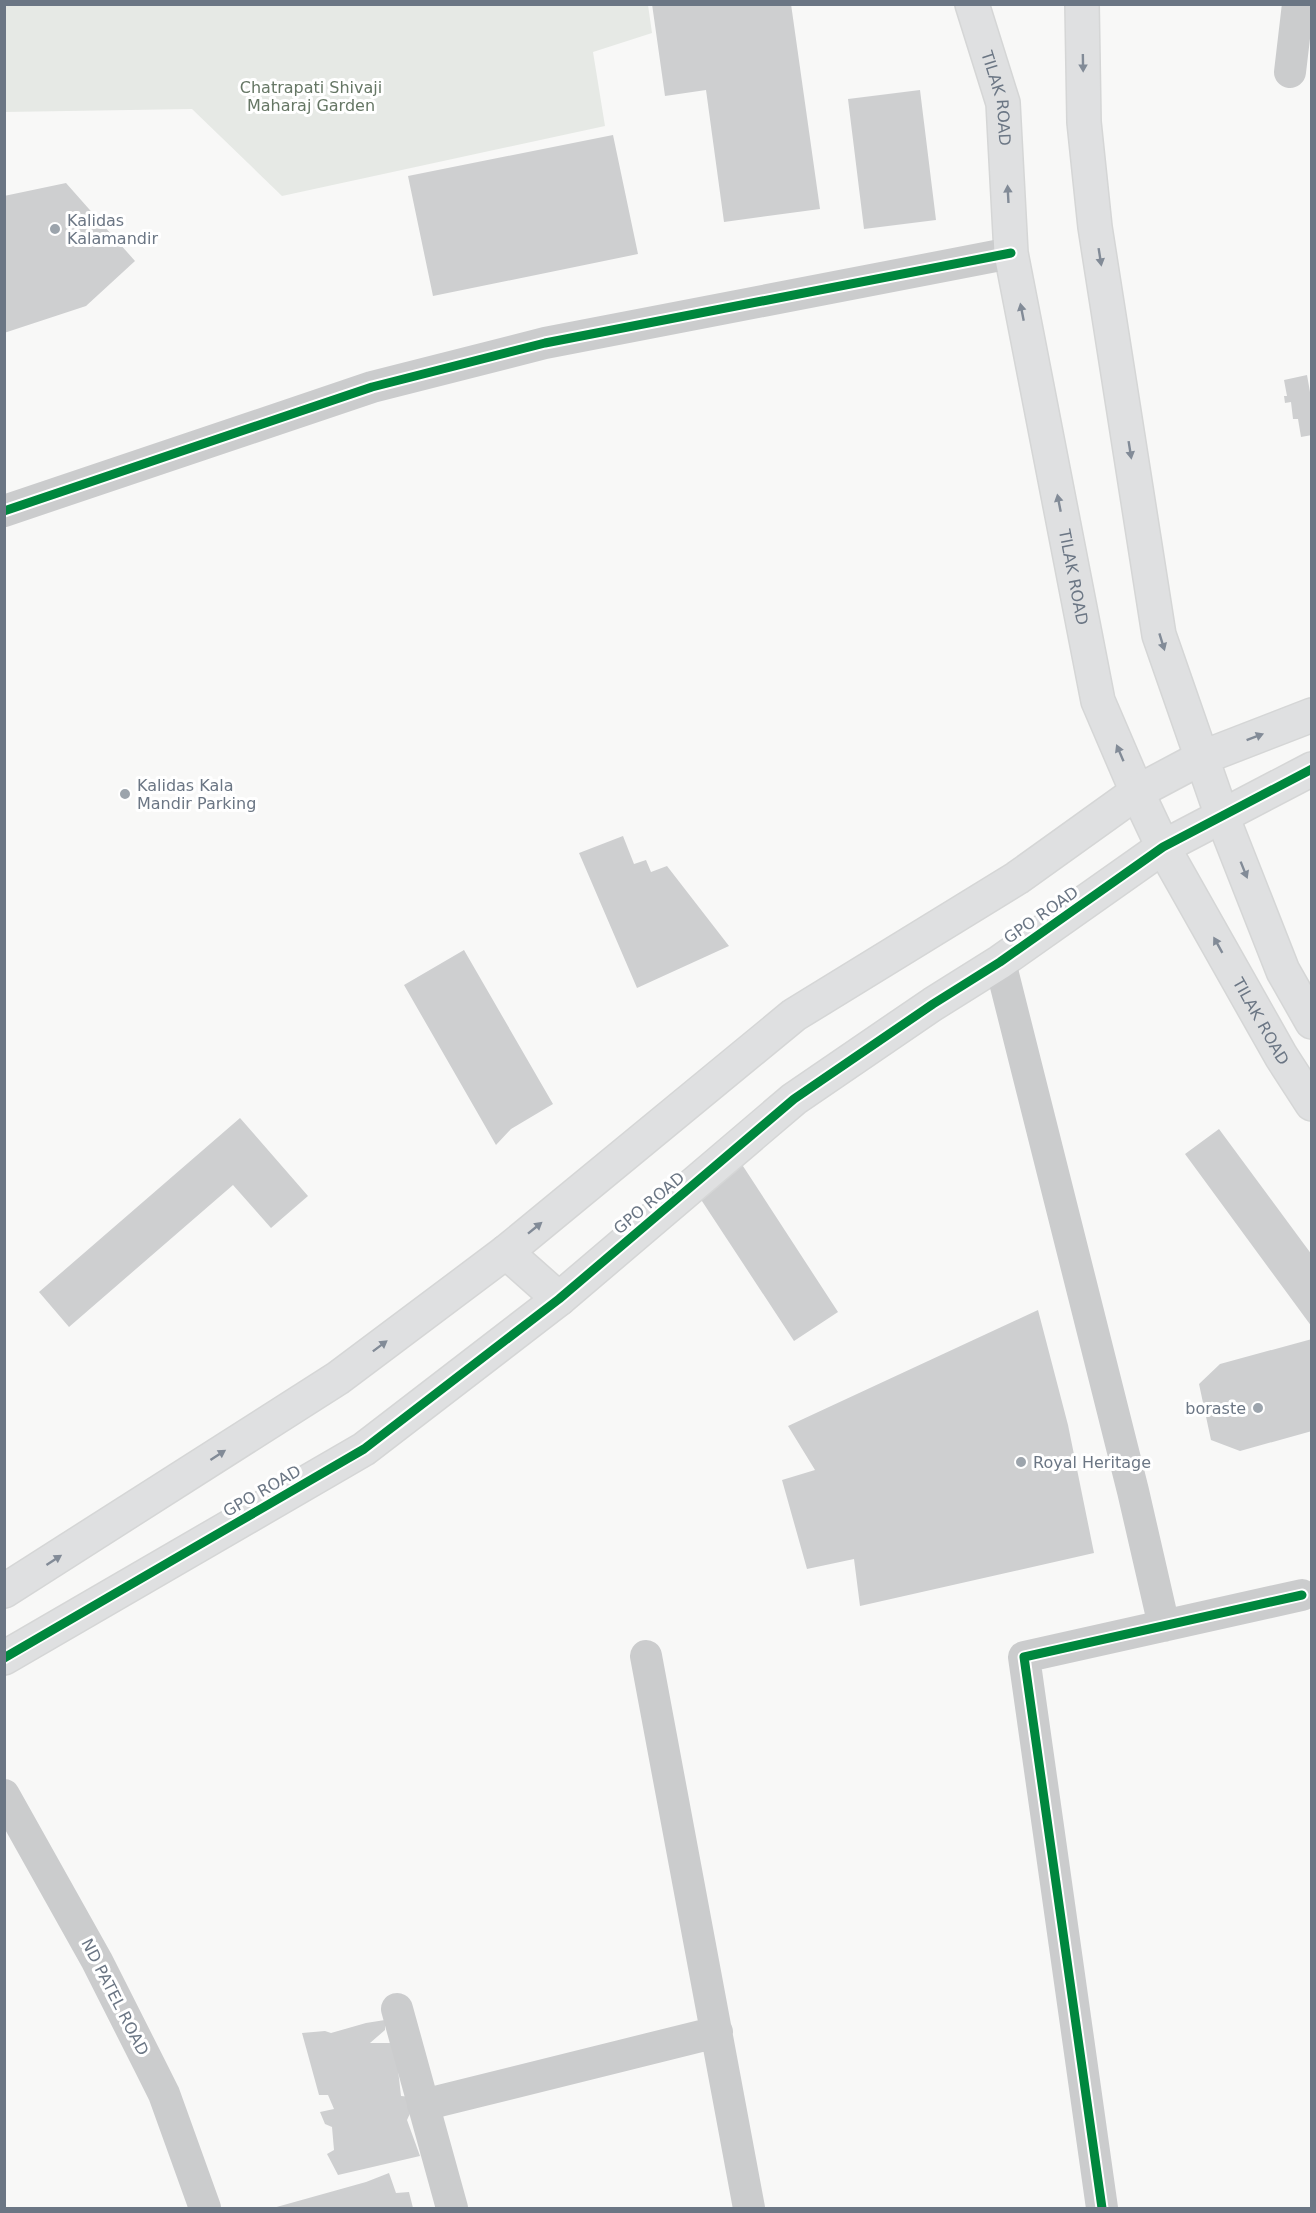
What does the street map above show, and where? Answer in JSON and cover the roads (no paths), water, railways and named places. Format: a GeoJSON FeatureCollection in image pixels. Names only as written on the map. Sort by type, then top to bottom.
{"type":"FeatureCollection","features":[{"type":"Feature","properties":{"kind":"street","name":"TILAK ROAD"},"geometry":{"type":"LineString","coordinates":[[972,4],[1003,104],[1011,253],[1098,701],[1163,847],[1281,1056],[1311,1104]]}},
{"type":"Feature","properties":{"kind":"street"},"geometry":{"type":"LineString","coordinates":[[1082,4],[1084,122],[1095,227],[1159,635],[1222,816],[1283,970],[1311,1022]]}},
{"type":"Feature","properties":{"kind":"street"},"geometry":{"type":"LineString","coordinates":[[1290,72],[1298,4]]}},
{"type":"Feature","properties":{"kind":"street"},"geometry":{"type":"LineString","coordinates":[[4,511],[372,387],[545,344],[1011,253]]}},
{"type":"Feature","properties":{"kind":"street"},"geometry":{"type":"LineString","coordinates":[[4,1591],[338,1378],[506,1252],[794,1015],[1017,878],[1137,792],[1201,758],[1311,715]]}},
{"type":"Feature","properties":{"kind":"street","name":"GPO ROAD"},"geometry":{"type":"LineString","coordinates":[[4,1658],[364,1449],[558,1299],[794,1099],[933,1004],[1000,962],[1163,847],[1311,769]]}},
{"type":"Feature","properties":{"kind":"street"},"geometry":{"type":"LineString","coordinates":[[1000,962],[1133,1491],[1164,1626]]}},
{"type":"Feature","properties":{"kind":"street"},"geometry":{"type":"LineString","coordinates":[[506,1252],[558,1299]]}},
{"type":"Feature","properties":{"kind":"street"},"geometry":{"type":"LineString","coordinates":[[1102,2208],[1024,1657],[1302,1595]]}},
{"type":"Feature","properties":{"kind":"street"},"geometry":{"type":"LineString","coordinates":[[646,1656],[749,2208]]}},
{"type":"Feature","properties":{"kind":"street","name":"ND PATEL ROAD"},"geometry":{"type":"LineString","coordinates":[[4,1795],[97,1960],[164,2094],[205,2208]]}},
{"type":"Feature","properties":{"kind":"street"},"geometry":{"type":"LineString","coordinates":[[397,2009],[452,2208]]}},
{"type":"Feature","properties":{"kind":"street"},"geometry":{"type":"LineString","coordinates":[[423,2105],[717,2032]]}},
{"type":"Feature","properties":{"kind":"place","name":"Kalidas Kalamandir"},"geometry":{"type":"Point","coordinates":[55,229]}},
{"type":"Feature","properties":{"kind":"place","name":"Kalidas Kala Mandir Parking"},"geometry":{"type":"Point","coordinates":[125,794]}},
{"type":"Feature","properties":{"kind":"place","name":"boraste"},"geometry":{"type":"Point","coordinates":[1258,1408]}},
{"type":"Feature","properties":{"kind":"place","name":"Royal Heritage"},"geometry":{"type":"Point","coordinates":[1021,1462]}},
{"type":"Feature","properties":{"kind":"park label","name":"Chatrapati Shivaji Maharaj Garden"},"geometry":{"type":"Point","coordinates":[311,96]}}]}
